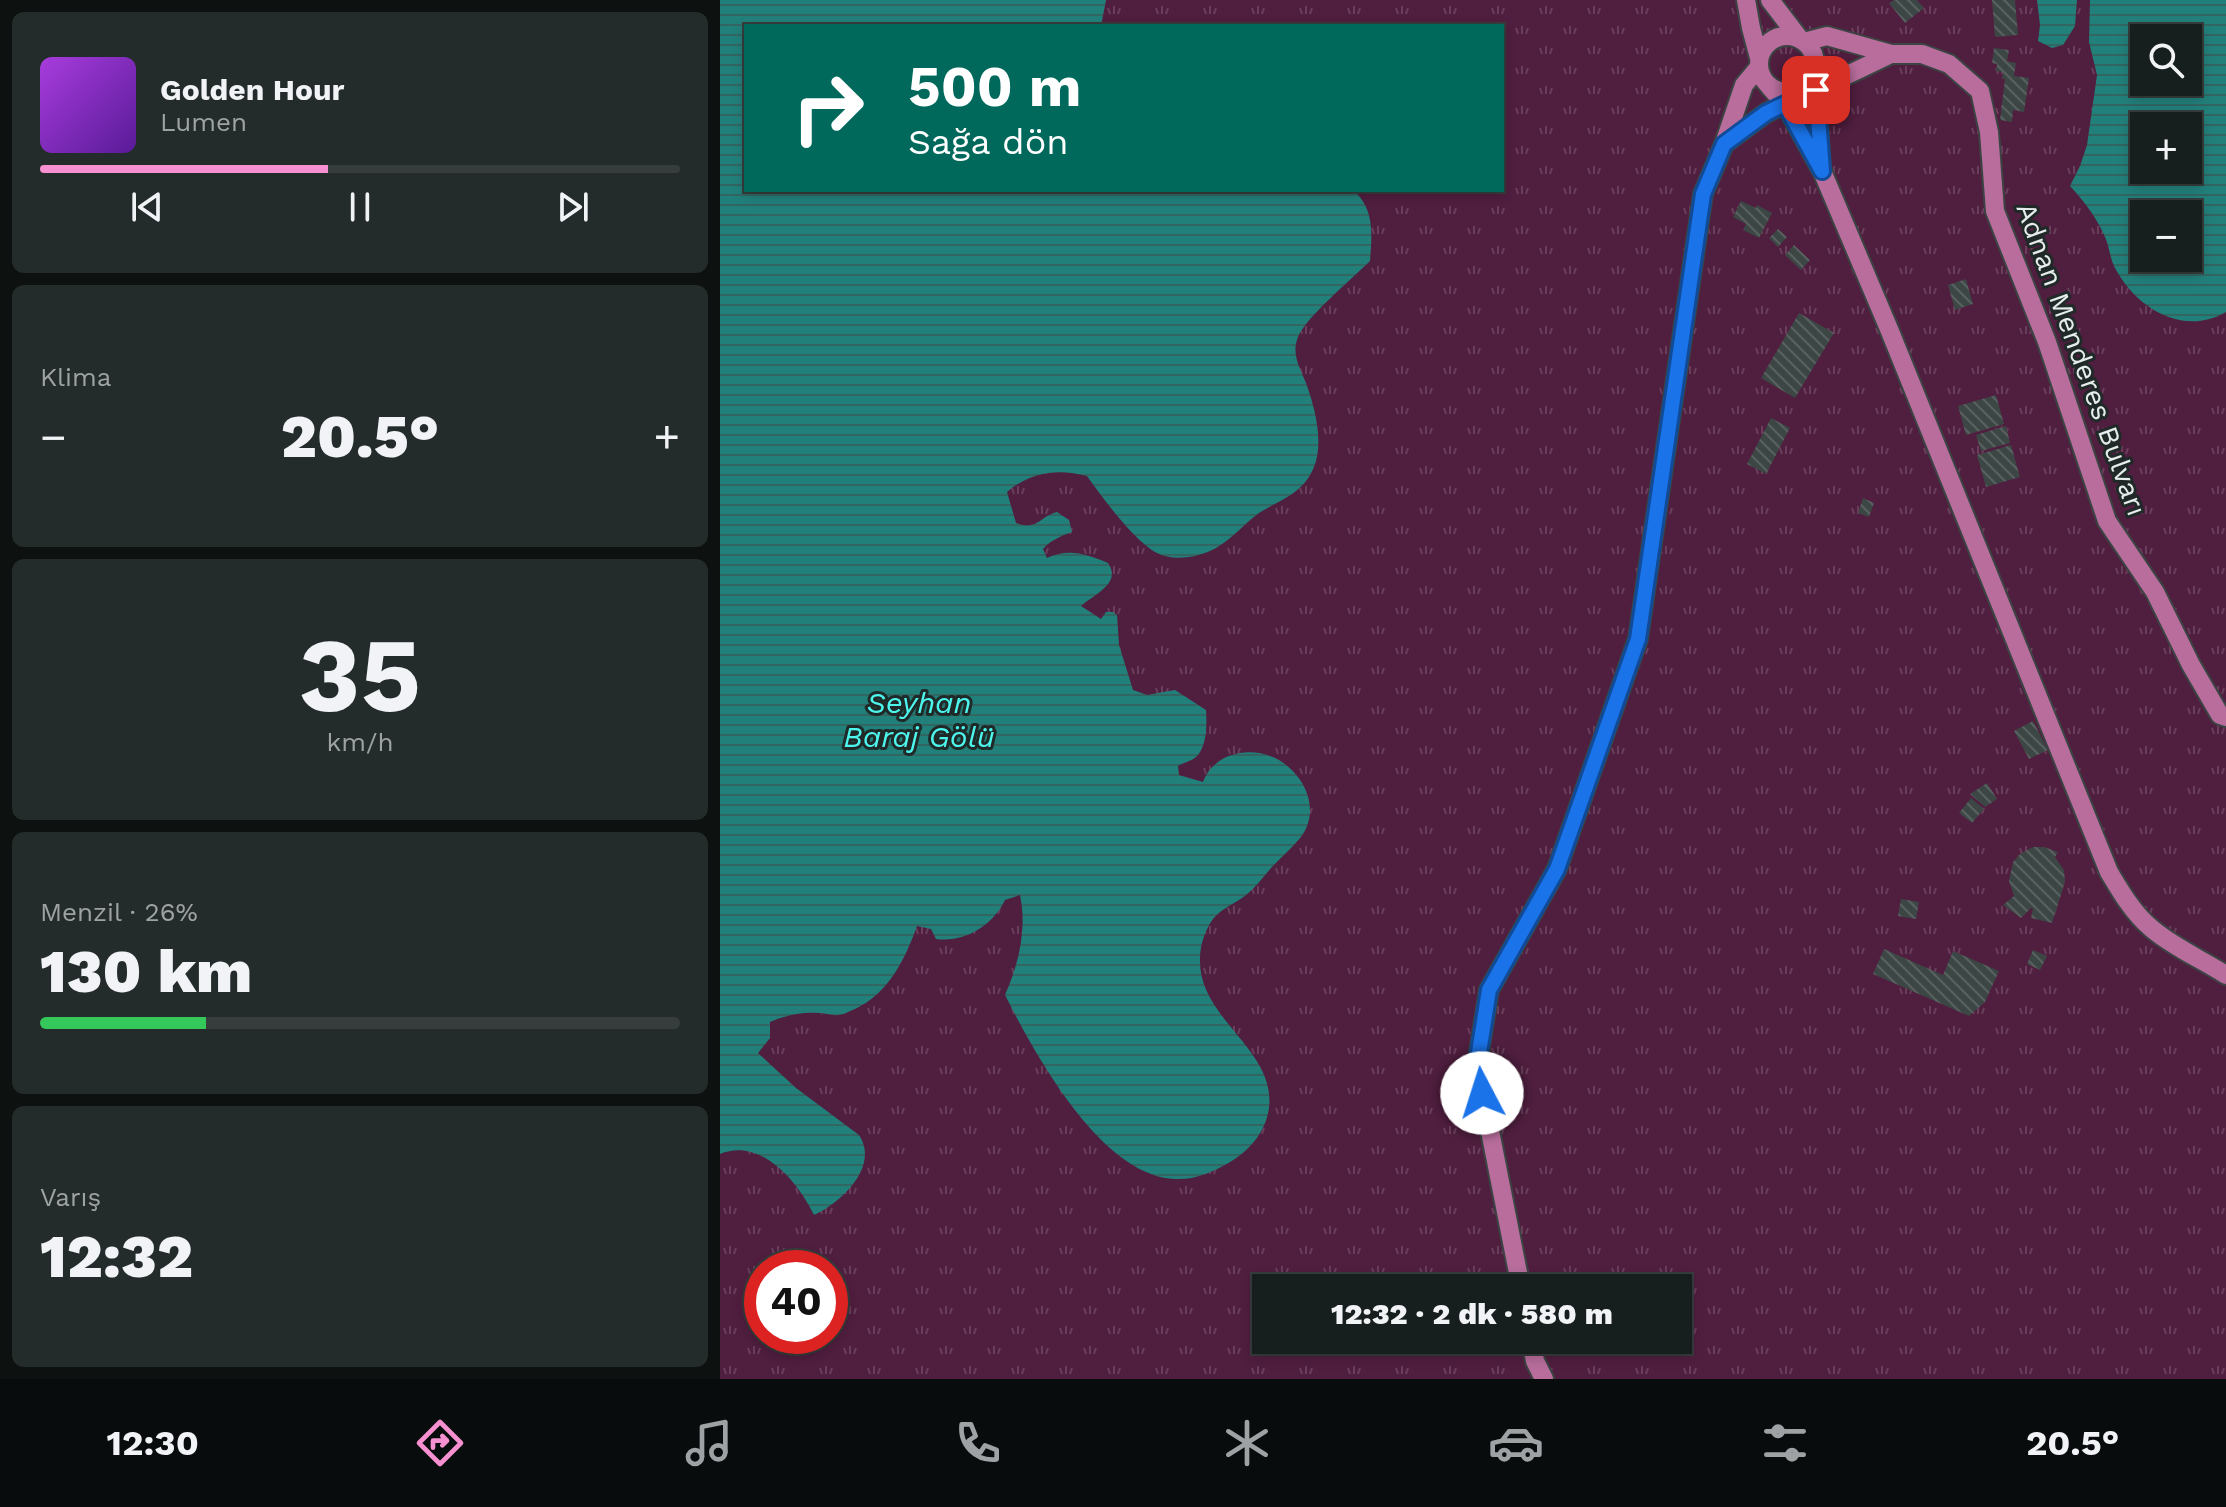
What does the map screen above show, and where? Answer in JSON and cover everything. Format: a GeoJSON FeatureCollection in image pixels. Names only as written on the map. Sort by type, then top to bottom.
{"type":"FeatureCollection","features":[{"type":"Feature","properties":{"kind":"main road"},"geometry":{"type":"LineString","coordinates":[[1746,0],[1760,74],[1785,104],[1822,171],[2109,872],[2128,903],[2150,927],[2181,950],[2222,972]]}},
{"type":"Feature","properties":{"kind":"main road"},"geometry":{"type":"LineString","coordinates":[[1770,0],[1814,57],[1822,171]]}},
{"type":"Feature","properties":{"kind":"main road","name":"Adnan Menderes Bulvarı"},"geometry":{"type":"LineString","coordinates":[[1802,40],[1827,36],[1891,54],[1922,54],[1949,64],[1980,91],[1989,132],[1995,211],[2047,342],[2107,521],[2155,592],[2191,665],[2220,715],[2226,717]]}},
{"type":"Feature","properties":{"kind":"main road"},"geometry":{"type":"LineString","coordinates":[[1518,1274],[1477,1065],[1489,990],[1557,869],[1638,639],[1703,194],[1744,85],[1759,62],[1763,48],[1779,37],[1802,40]]}},
{"type":"Feature","properties":{"kind":"main road"},"geometry":{"type":"LineString","coordinates":[[1769,86],[1788,92],[1891,54]]}},
{"type":"Feature","properties":{"kind":"main road"},"geometry":{"type":"LineString","coordinates":[[1724,144],[1766,113],[1785,104]]}},
{"type":"Feature","properties":{"kind":"main road"},"geometry":{"type":"LineString","coordinates":[[1534,1354],[1544,1379]]}},
{"type":"Feature","properties":{"kind":"green space"},"geometry":{"type":"Polygon","coordinates":[[[720,0],[2226,0],[2226,1379],[720,1379],[720,0]]]}},
{"type":"Feature","properties":{"kind":"water","name":"Seyhan Baraj Gölü"},"geometry":{"type":"Polygon","coordinates":[[[720,0],[1106,0],[1101,24],[744,24],[744,192],[1355,192],[1365,205],[1371,232],[1370,261],[1310,319],[1296,343],[1297,361],[1312,403],[1318,436],[1314,467],[1298,490],[1259,513],[1216,548],[1179,558],[1157,553],[1138,539],[1087,476],[1055,472],[1035,476],[1007,492],[1016,523],[1034,524],[1057,512],[1069,520],[1072,532],[1043,549],[1047,558],[1078,553],[1108,563],[1112,576],[1109,582],[1081,606],[1101,619],[1106,612],[1117,615],[1119,645],[1133,690],[1147,695],[1175,690],[1206,710],[1206,728],[1200,753],[1178,766],[1179,775],[1203,782],[1216,764],[1246,752],[1279,760],[1303,784],[1310,815],[1301,837],[1250,892],[1213,919],[1202,943],[1200,959],[1203,980],[1211,999],[1261,1068],[1268,1087],[1267,1118],[1258,1136],[1238,1157],[1193,1177],[1175,1179],[1148,1173],[1121,1157],[1097,1135],[1052,1078],[1005,995],[1020,946],[1023,920],[1020,895],[1005,900],[986,924],[967,935],[936,939],[931,929],[917,926],[894,974],[877,994],[855,1009],[836,1015],[800,1014],[770,1022],[770,1038],[758,1053],[796,1088],[859,1135],[865,1159],[846,1193],[814,1215],[788,1177],[764,1157],[735,1150],[720,1154],[720,0]]]}},
{"type":"Feature","properties":{"kind":"water"},"geometry":{"type":"Polygon","coordinates":[[[2037,0],[2077,0],[2075,26],[2063,45],[2052,48],[2038,41],[2037,0]]]}},
{"type":"Feature","properties":{"kind":"water"},"geometry":{"type":"Polygon","coordinates":[[[2090,0],[2226,0],[2226,312],[2210,319],[2177,320],[2147,306],[2123,281],[2098,223],[2070,186],[2087,145],[2097,75],[2089,42],[2090,0]]]}},
{"type":"Feature","properties":{"kind":"building"},"geometry":{"type":"Polygon","coordinates":[[[1894,0],[1917,0],[1924,8],[1905,23],[1889,3],[1894,0]]]}},
{"type":"Feature","properties":{"kind":"building"},"geometry":{"type":"Polygon","coordinates":[[[1992,0],[2015,0],[2018,35],[1995,37],[1992,0]]]}},
{"type":"Feature","properties":{"kind":"building"},"geometry":{"type":"Polygon","coordinates":[[[1994,48],[2009,50],[2007,61],[2016,63],[2014,76],[2029,78],[2024,112],[2013,110],[2012,122],[2000,120],[2005,79],[2002,79],[2003,72],[1996,71],[1997,64],[1992,63],[1994,48]]]}},
{"type":"Feature","properties":{"kind":"building"},"geometry":{"type":"Polygon","coordinates":[[[1741,201],[1772,213],[1759,238],[1743,230],[1746,224],[1733,217],[1741,201]]]}},
{"type":"Feature","properties":{"kind":"building"},"geometry":{"type":"Polygon","coordinates":[[[1778,229],[1787,237],[1778,247],[1769,238],[1778,229]]]}},
{"type":"Feature","properties":{"kind":"building"},"geometry":{"type":"Polygon","coordinates":[[[1794,245],[1810,260],[1801,270],[1785,255],[1794,245]]]}},
{"type":"Feature","properties":{"kind":"building"},"geometry":{"type":"Polygon","coordinates":[[[1966,279],[1973,304],[1955,310],[1948,285],[1966,279]]]}},
{"type":"Feature","properties":{"kind":"building"},"geometry":{"type":"Polygon","coordinates":[[[1799,313],[1834,333],[1795,398],[1761,378],[1799,313]]]}},
{"type":"Feature","properties":{"kind":"building"},"geometry":{"type":"Polygon","coordinates":[[[1996,395],[2004,424],[1966,435],[1958,406],[1996,395]]]}},
{"type":"Feature","properties":{"kind":"building"},"geometry":{"type":"Polygon","coordinates":[[[1771,418],[1790,428],[1766,474],[1747,464],[1771,418]]]}},
{"type":"Feature","properties":{"kind":"building"},"geometry":{"type":"Polygon","coordinates":[[[2006,426],[2010,443],[1981,451],[1976,435],[2006,426]]]}},
{"type":"Feature","properties":{"kind":"building"},"geometry":{"type":"Polygon","coordinates":[[[2011,445],[2020,477],[1986,487],[1977,455],[2011,445]]]}},
{"type":"Feature","properties":{"kind":"building"},"geometry":{"type":"Polygon","coordinates":[[[1863,498],[1874,503],[1869,517],[1858,513],[1863,498]]]}},
{"type":"Feature","properties":{"kind":"building"},"geometry":{"type":"Polygon","coordinates":[[[2033,721],[2048,750],[2029,759],[2014,731],[2033,721]]]}},
{"type":"Feature","properties":{"kind":"building"},"geometry":{"type":"Polygon","coordinates":[[[1987,783],[1997,799],[1985,807],[1970,794],[1987,783]]]}},
{"type":"Feature","properties":{"kind":"building"},"geometry":{"type":"Polygon","coordinates":[[[1971,798],[1984,809],[1972,823],[1959,813],[1971,798]]]}},
{"type":"Feature","properties":{"kind":"building"},"geometry":{"type":"Polygon","coordinates":[[[2033,847],[2058,852],[2055,857],[2064,870],[2065,882],[2052,923],[2031,918],[2033,908],[2021,918],[2003,905],[2014,896],[2009,881],[2013,862],[2033,847]]]}},
{"type":"Feature","properties":{"kind":"building"},"geometry":{"type":"Polygon","coordinates":[[[1901,899],[1919,902],[1916,919],[1898,916],[1901,899]]]}},
{"type":"Feature","properties":{"kind":"building"},"geometry":{"type":"Polygon","coordinates":[[[1884,949],[1943,975],[1953,951],[1999,971],[1985,1002],[1969,1016],[1873,974],[1884,949]]]}},
{"type":"Feature","properties":{"kind":"building"},"geometry":{"type":"Polygon","coordinates":[[[2033,950],[2047,956],[2040,970],[2027,964],[2033,950]]]}},
{"type":"Feature","properties":{"kind":"route"},"geometry":{"type":"LineString","coordinates":[[1482,1093],[1477,1065],[1489,990],[1557,869],[1638,639],[1703,194],[1724,144],[1766,113],[1785,104],[1822,171],[1816,90]]}}]}
